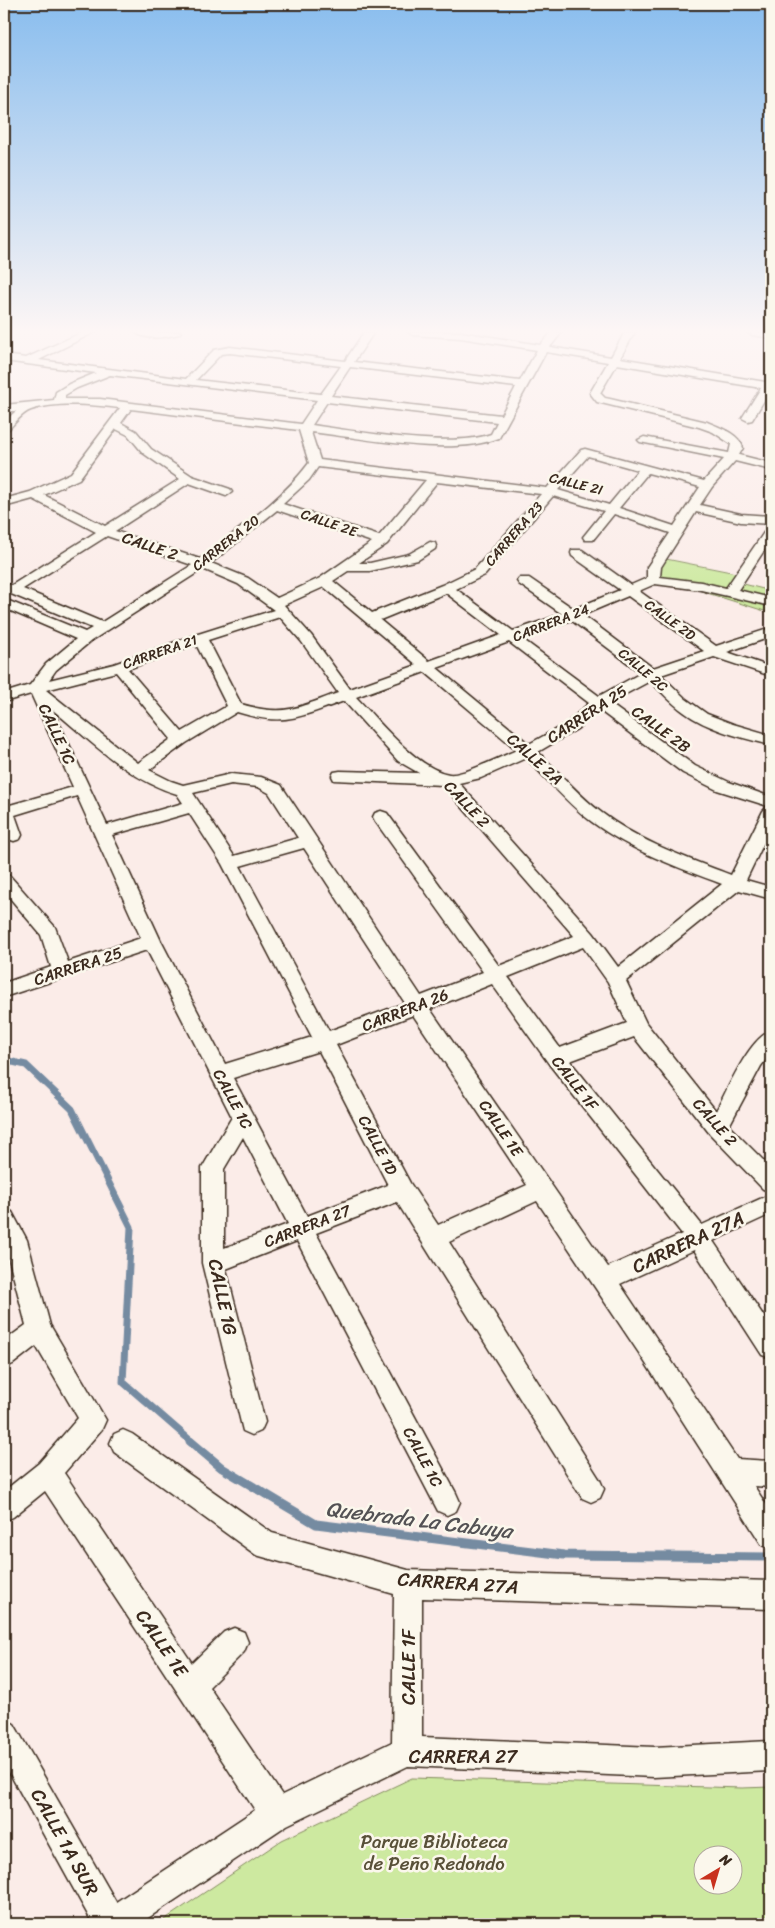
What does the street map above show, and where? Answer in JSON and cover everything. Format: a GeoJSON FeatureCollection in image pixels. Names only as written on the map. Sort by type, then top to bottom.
{"type":"FeatureCollection","features":[{"type":"Feature","properties":{"kind":"street"},"geometry":{"type":"LineString","coordinates":[[258,422],[420,442],[471,442],[495,436],[502,422]]}},
{"type":"Feature","properties":{"kind":"street"},"geometry":{"type":"LineString","coordinates":[[308,422],[304,428],[315,463]]}},
{"type":"Feature","properties":{"kind":"street"},"geometry":{"type":"LineString","coordinates":[[695,422],[717,430],[736,443],[737,448],[733,456],[707,485],[654,567],[653,580],[730,592],[771,602]]}},
{"type":"Feature","properties":{"kind":"street"},"geometry":{"type":"LineString","coordinates":[[4,503],[34,495],[76,476],[113,423],[132,433],[147,452],[188,479],[226,492]]}},
{"type":"Feature","properties":{"kind":"street"},"geometry":{"type":"LineString","coordinates":[[644,440],[733,456],[771,466]]}},
{"type":"Feature","properties":{"kind":"street","name":"CARRERA 23"},"geometry":{"type":"LineString","coordinates":[[372,618],[447,588],[480,572],[585,452],[646,467]]}},
{"type":"Feature","properties":{"kind":"street","name":"CALLE 2I"},"geometry":{"type":"LineString","coordinates":[[315,463],[551,492],[612,509],[677,531]]}},
{"type":"Feature","properties":{"kind":"street","name":"CARRERA 20"},"geometry":{"type":"LineString","coordinates":[[35,688],[51,667],[86,638],[202,564],[275,505],[305,477],[315,463]]}},
{"type":"Feature","properties":{"kind":"street"},"geometry":{"type":"LineString","coordinates":[[589,537],[646,467],[707,485]]}},
{"type":"Feature","properties":{"kind":"street","name":"CARRERA 21"},"geometry":{"type":"LineString","coordinates":[[35,688],[119,667],[280,608],[382,541],[434,478]]}},
{"type":"Feature","properties":{"kind":"street"},"geometry":{"type":"LineString","coordinates":[[8,588],[107,532],[188,479]]}},
{"type":"Feature","properties":{"kind":"street","name":"CALLE 2"},"geometry":{"type":"LineString","coordinates":[[34,495],[107,532],[202,564],[243,581],[280,608],[306,638],[347,696],[404,757],[421,768],[448,780],[586,938],[616,979],[638,1027],[717,1128],[771,1182]]}},
{"type":"Feature","properties":{"kind":"street","name":"CALLE 2E"},"geometry":{"type":"LineString","coordinates":[[275,505],[382,541]]}},
{"type":"Feature","properties":{"kind":"street"},"geometry":{"type":"LineString","coordinates":[[693,507],[728,517],[753,521],[771,520]]}},
{"type":"Feature","properties":{"kind":"street"},"geometry":{"type":"LineString","coordinates":[[730,592],[771,531]]}},
{"type":"Feature","properties":{"kind":"street"},"geometry":{"type":"LineString","coordinates":[[345,567],[370,567],[413,557],[430,546]]}},
{"type":"Feature","properties":{"kind":"street","name":"CALLE 2D"},"geometry":{"type":"LineString","coordinates":[[577,553],[715,652],[771,672]]}},
{"type":"Feature","properties":{"kind":"street","name":"CALLE 2A"},"geometry":{"type":"LineString","coordinates":[[325,580],[528,752],[596,817],[630,838],[666,856],[736,883],[771,893]]}},
{"type":"Feature","properties":{"kind":"street","name":"CARRERA 24"},"geometry":{"type":"LineString","coordinates":[[235,707],[276,718],[291,715],[573,615],[653,580]]}},
{"type":"Feature","properties":{"kind":"street","name":"CALLE 2C"},"geometry":{"type":"LineString","coordinates":[[524,581],[573,615],[651,674],[684,706],[702,717],[722,725],[771,740]]}},
{"type":"Feature","properties":{"kind":"street"},"geometry":{"type":"LineString","coordinates":[[668,582],[771,613]]}},
{"type":"Feature","properties":{"kind":"street"},"geometry":{"type":"LineString","coordinates":[[8,588],[102,627]]}},
{"type":"Feature","properties":{"kind":"street","name":"CALLE 2B"},"geometry":{"type":"LineString","coordinates":[[447,588],[514,637],[598,703],[698,776],[771,802]]}},
{"type":"Feature","properties":{"kind":"street"},"geometry":{"type":"LineString","coordinates":[[4,603],[86,638]]}},
{"type":"Feature","properties":{"kind":"street","name":"CARRERA 25"},"geometry":{"type":"LineString","coordinates":[[340,776],[448,780],[475,774],[528,752],[572,726],[598,703],[651,674],[771,632]]}},
{"type":"Feature","properties":{"kind":"street"},"geometry":{"type":"LineString","coordinates":[[138,771],[180,740],[235,707],[200,638]]}},
{"type":"Feature","properties":{"kind":"street"},"geometry":{"type":"LineString","coordinates":[[119,667],[180,740]]}},
{"type":"Feature","properties":{"kind":"street"},"geometry":{"type":"LineString","coordinates":[[4,698],[35,688],[138,771],[188,798]]}},
{"type":"Feature","properties":{"kind":"street","name":"CALLE 1C"},"geometry":{"type":"LineString","coordinates":[[35,688],[152,941],[220,1074],[447,1502]]}},
{"type":"Feature","properties":{"kind":"street","name":"CALLE 1E"},"geometry":{"type":"LineString","coordinates":[[188,798],[231,779],[261,782],[275,789],[417,1006],[605,1280],[732,1472],[771,1536]]}},
{"type":"Feature","properties":{"kind":"street"},"geometry":{"type":"LineString","coordinates":[[14,835],[4,810],[83,789]]}},
{"type":"Feature","properties":{"kind":"street"},"geometry":{"type":"LineString","coordinates":[[103,832],[188,798]]}},
{"type":"Feature","properties":{"kind":"street","name":"CALLE 1D"},"geometry":{"type":"LineString","coordinates":[[188,798],[230,863],[402,1190],[591,1489]]}},
{"type":"Feature","properties":{"kind":"street"},"geometry":{"type":"LineString","coordinates":[[616,979],[736,883],[771,810]]}},
{"type":"Feature","properties":{"kind":"street","name":"CALLE 1F"},"geometry":{"type":"LineString","coordinates":[[381,818],[556,1058],[699,1239],[771,1347]]}},
{"type":"Feature","properties":{"kind":"street"},"geometry":{"type":"LineString","coordinates":[[230,863],[308,841]]}},
{"type":"Feature","properties":{"kind":"street"},"geometry":{"type":"LineString","coordinates":[[4,880],[49,932],[62,971]]}},
{"type":"Feature","properties":{"kind":"street","name":"CARRERA 26"},"geometry":{"type":"LineString","coordinates":[[220,1074],[324,1041],[586,938]]}},
{"type":"Feature","properties":{"kind":"street","name":"CARRERA 25"},"geometry":{"type":"LineString","coordinates":[[4,990],[152,941]]}},
{"type":"Feature","properties":{"kind":"street"},"geometry":{"type":"LineString","coordinates":[[556,1058],[638,1027]]}},
{"type":"Feature","properties":{"kind":"street"},"geometry":{"type":"LineString","coordinates":[[717,1128],[754,1060],[771,1039]]}},
{"type":"Feature","properties":{"kind":"street","name":"CALLE 1G"},"geometry":{"type":"LineString","coordinates":[[243,1117],[213,1168],[213,1263],[252,1422]]}},
{"type":"Feature","properties":{"kind":"street"},"geometry":{"type":"LineString","coordinates":[[434,1238],[542,1188]]}},
{"type":"Feature","properties":{"kind":"street","name":"CARRERA 27"},"geometry":{"type":"LineString","coordinates":[[213,1263],[402,1190]]}},
{"type":"Feature","properties":{"kind":"street","name":"CARRERA 27A"},"geometry":{"type":"LineString","coordinates":[[605,1280],[699,1239],[771,1204]]}},
{"type":"Feature","properties":{"kind":"street"},"geometry":{"type":"LineString","coordinates":[[4,1219],[10,1244],[39,1329],[93,1420],[48,1472],[4,1508]]}},
{"type":"Feature","properties":{"kind":"street"},"geometry":{"type":"LineString","coordinates":[[4,1356],[39,1329]]}},
{"type":"Feature","properties":{"kind":"street","name":"CARRERA 27A"},"geometry":{"type":"LineString","coordinates":[[123,1443],[266,1545],[408,1584],[771,1595]]}},
{"type":"Feature","properties":{"kind":"street","name":"CALLE 1E"},"geometry":{"type":"LineString","coordinates":[[48,1472],[276,1814]]}},
{"type":"Feature","properties":{"kind":"street"},"geometry":{"type":"LineString","coordinates":[[732,1472],[771,1474]]}},
{"type":"Feature","properties":{"kind":"street","name":"CALLE 1F"},"geometry":{"type":"LineString","coordinates":[[408,1584],[408,1751]]}},
{"type":"Feature","properties":{"kind":"street"},"geometry":{"type":"LineString","coordinates":[[190,1685],[234,1642]]}},
{"type":"Feature","properties":{"kind":"street","name":"CALLE 1A SUR"},"geometry":{"type":"LineString","coordinates":[[4,1734],[111,1924]]}},
{"type":"Feature","properties":{"kind":"street","name":"CARRERA 27"},"geometry":{"type":"LineString","coordinates":[[111,1924],[276,1814],[408,1751],[654,1762],[771,1756]]}},
{"type":"Feature","properties":{"kind":"green space"},"geometry":{"type":"Polygon","coordinates":[[[661,558],[741,574],[736,582],[771,591],[771,613],[669,581],[654,580],[661,558]]]}},
{"type":"Feature","properties":{"kind":"green space","name":"Parque Biblioteca de Peño Redondo"},"geometry":{"type":"Polygon","coordinates":[[[412,1778],[742,1788],[771,1787],[771,1924],[158,1924],[282,1840],[412,1778]]]}},
{"type":"Feature","properties":{"kind":"waterway","name":"Quebrada La Cabuya"},"geometry":{"type":"LineString","coordinates":[[4,1060],[26,1065],[72,1109],[131,1227],[123,1382],[192,1442]]}},
{"type":"Feature","properties":{"kind":"waterway","name":"Quebrada La Cabuya"},"geometry":{"type":"LineString","coordinates":[[190,1441],[222,1468],[316,1524],[564,1555],[771,1557]]}}]}
